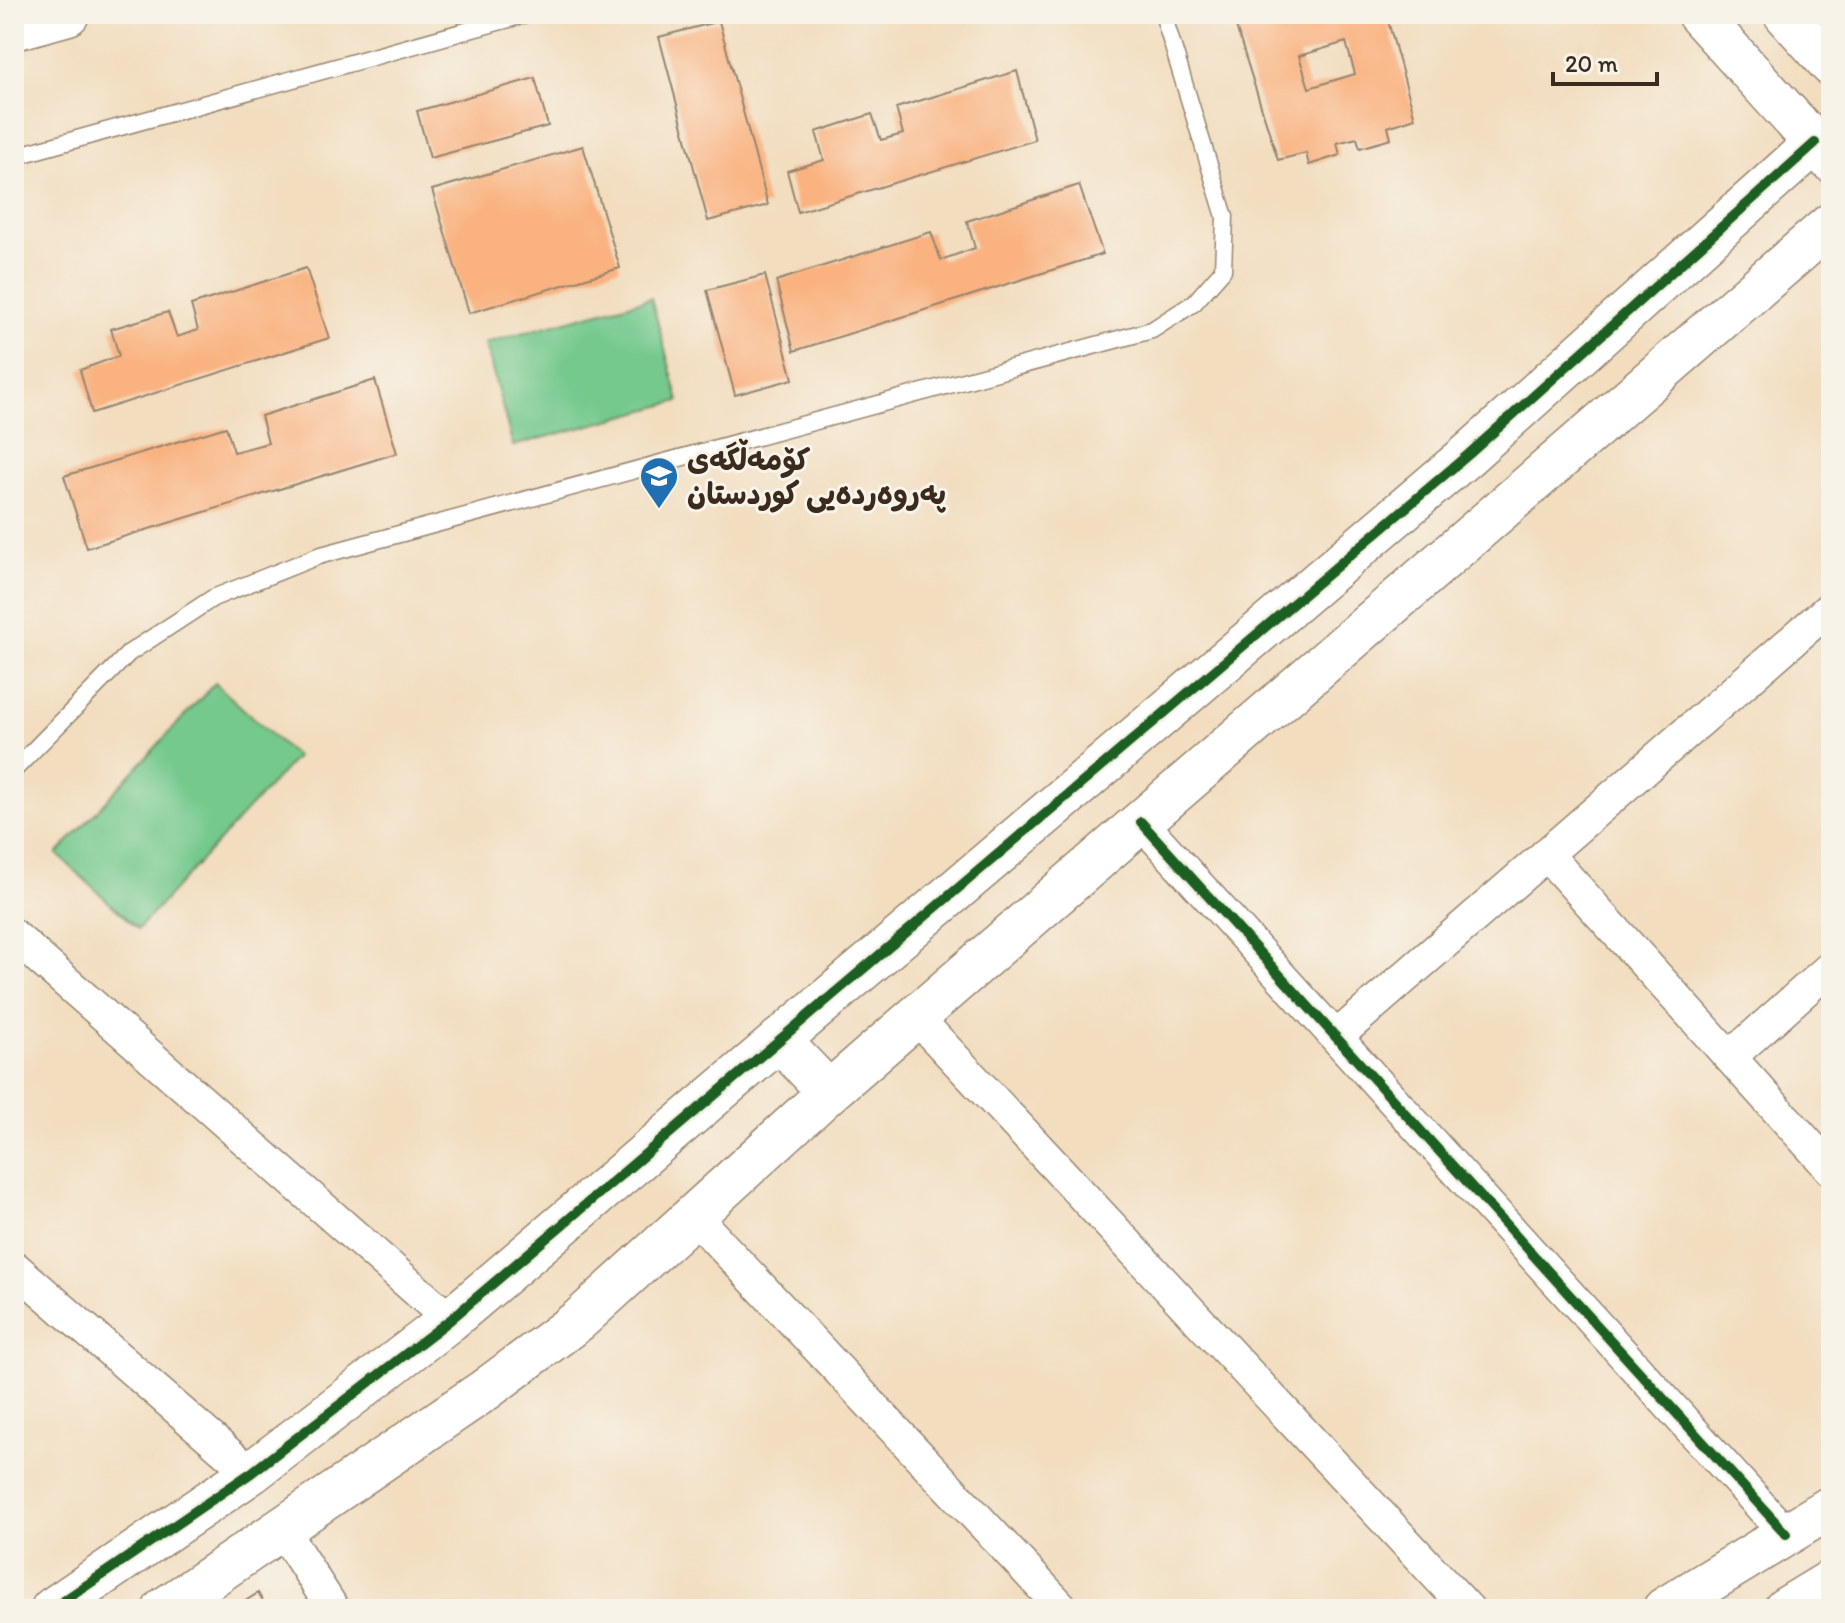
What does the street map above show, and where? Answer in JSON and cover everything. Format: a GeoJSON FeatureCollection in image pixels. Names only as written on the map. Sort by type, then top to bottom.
{"type":"FeatureCollection","features":[{"type":"Feature","properties":{"kind":"street"},"geometry":{"type":"LineString","coordinates":[[14,29],[68,14]]}},
{"type":"Feature","properties":{"kind":"street"},"geometry":{"type":"LineString","coordinates":[[52,1609],[251,1473],[450,1320],[1823,152],[1698,14]]}},
{"type":"Feature","properties":{"kind":"street"},"geometry":{"type":"LineString","coordinates":[[1785,14],[1831,65]]}},
{"type":"Feature","properties":{"kind":"street"},"geometry":{"type":"LineString","coordinates":[[164,1609],[485,1390],[579,1320],[829,1092],[1831,224]]}},
{"type":"Feature","properties":{"kind":"street"},"geometry":{"type":"LineString","coordinates":[[1336,1037],[1831,607]]}},
{"type":"Feature","properties":{"kind":"street"},"geometry":{"type":"LineString","coordinates":[[1141,822],[1786,1534]]}},
{"type":"Feature","properties":{"kind":"street"},"geometry":{"type":"LineString","coordinates":[[1546,854],[1831,1169]]}},
{"type":"Feature","properties":{"kind":"street"},"geometry":{"type":"LineString","coordinates":[[14,936],[450,1320]]}},
{"type":"Feature","properties":{"kind":"street"},"geometry":{"type":"LineString","coordinates":[[1730,1057],[1831,967]]}},
{"type":"Feature","properties":{"kind":"street"},"geometry":{"type":"LineString","coordinates":[[916,1017],[1468,1609]]}},
{"type":"Feature","properties":{"kind":"street"},"geometry":{"type":"LineString","coordinates":[[779,1040],[829,1092]]}},
{"type":"Feature","properties":{"kind":"street"},"geometry":{"type":"LineString","coordinates":[[693,1215],[1063,1609]]}},
{"type":"Feature","properties":{"kind":"street"},"geometry":{"type":"LineString","coordinates":[[14,1267],[251,1473]]}},
{"type":"Feature","properties":{"kind":"street"},"geometry":{"type":"LineString","coordinates":[[1664,1609],[1831,1507]]}},
{"type":"Feature","properties":{"kind":"street"},"geometry":{"type":"LineString","coordinates":[[282,1529],[333,1609]]}},
{"type":"Feature","properties":{"kind":"street"},"geometry":{"type":"LineString","coordinates":[[1785,1609],[1831,1581]]}},
{"type":"Feature","properties":{"kind":"lane"},"geometry":{"type":"LineString","coordinates":[[16,156],[527,14]]}},
{"type":"Feature","properties":{"kind":"lane"},"geometry":{"type":"LineString","coordinates":[[14,770],[129,653],[213,598],[318,556],[1152,330],[1194,303],[1223,270],[1225,217],[1163,14]]}},
{"type":"Feature","properties":{"kind":"green space"},"geometry":{"type":"Polygon","coordinates":[[[651,298],[679,401],[513,446],[485,343],[651,298]]]}},
{"type":"Feature","properties":{"kind":"green space"},"geometry":{"type":"Polygon","coordinates":[[[215,683],[296,757],[138,929],[57,854],[215,683]]]}},
{"type":"Feature","properties":{"kind":"building"},"geometry":{"type":"Polygon","coordinates":[[[1232,14],[1386,14],[1415,118],[1388,127],[1391,139],[1360,148],[1357,138],[1337,143],[1340,155],[1309,165],[1306,153],[1278,160],[1232,14]],[[1346,42],[1299,56],[1309,88],[1355,74],[1346,42]]]}},
{"type":"Feature","properties":{"kind":"building"},"geometry":{"type":"Polygon","coordinates":[[[719,21],[768,205],[708,221],[659,37],[719,21]]]}},
{"type":"Feature","properties":{"kind":"building"},"geometry":{"type":"Polygon","coordinates":[[[1017,71],[1035,140],[798,212],[787,171],[824,160],[816,132],[872,114],[881,140],[903,134],[896,108],[1017,71]]]}},
{"type":"Feature","properties":{"kind":"building"},"geometry":{"type":"Polygon","coordinates":[[[535,78],[548,126],[430,158],[417,111],[535,78]]]}},
{"type":"Feature","properties":{"kind":"building"},"geometry":{"type":"Polygon","coordinates":[[[583,146],[620,268],[469,313],[432,190],[583,146]]]}},
{"type":"Feature","properties":{"kind":"building"},"geometry":{"type":"Polygon","coordinates":[[[1079,185],[1103,254],[794,351],[776,281],[931,232],[941,260],[975,248],[967,221],[1079,185]]]}},
{"type":"Feature","properties":{"kind":"building"},"geometry":{"type":"Polygon","coordinates":[[[306,268],[329,338],[92,413],[80,370],[119,356],[111,329],[168,312],[177,337],[198,330],[191,305],[306,268]]]}},
{"type":"Feature","properties":{"kind":"building"},"geometry":{"type":"Polygon","coordinates":[[[765,275],[793,379],[735,395],[707,290],[765,275]]]}},
{"type":"Feature","properties":{"kind":"building"},"geometry":{"type":"Polygon","coordinates":[[[375,380],[397,453],[87,548],[64,476],[226,427],[234,452],[268,443],[261,416],[375,380]]]}},
{"type":"Feature","properties":{"kind":"building"},"geometry":{"type":"Polygon","coordinates":[[[258,1593],[267,1609],[233,1609],[258,1593]]]}},
{"type":"Feature","properties":{"kind":"cycle path"},"geometry":{"type":"LineString","coordinates":[[52,1609],[251,1473],[450,1320],[1469,454],[1815,143]]}},
{"type":"Feature","properties":{"kind":"cycle path"},"geometry":{"type":"LineString","coordinates":[[1141,822],[1786,1534]]}},
{"type":"Feature","properties":{"kind":"place","name":"كۆمەڵگەی پەروەردەیی كوردستان"},"geometry":{"type":"Point","coordinates":[659,510]}}]}
